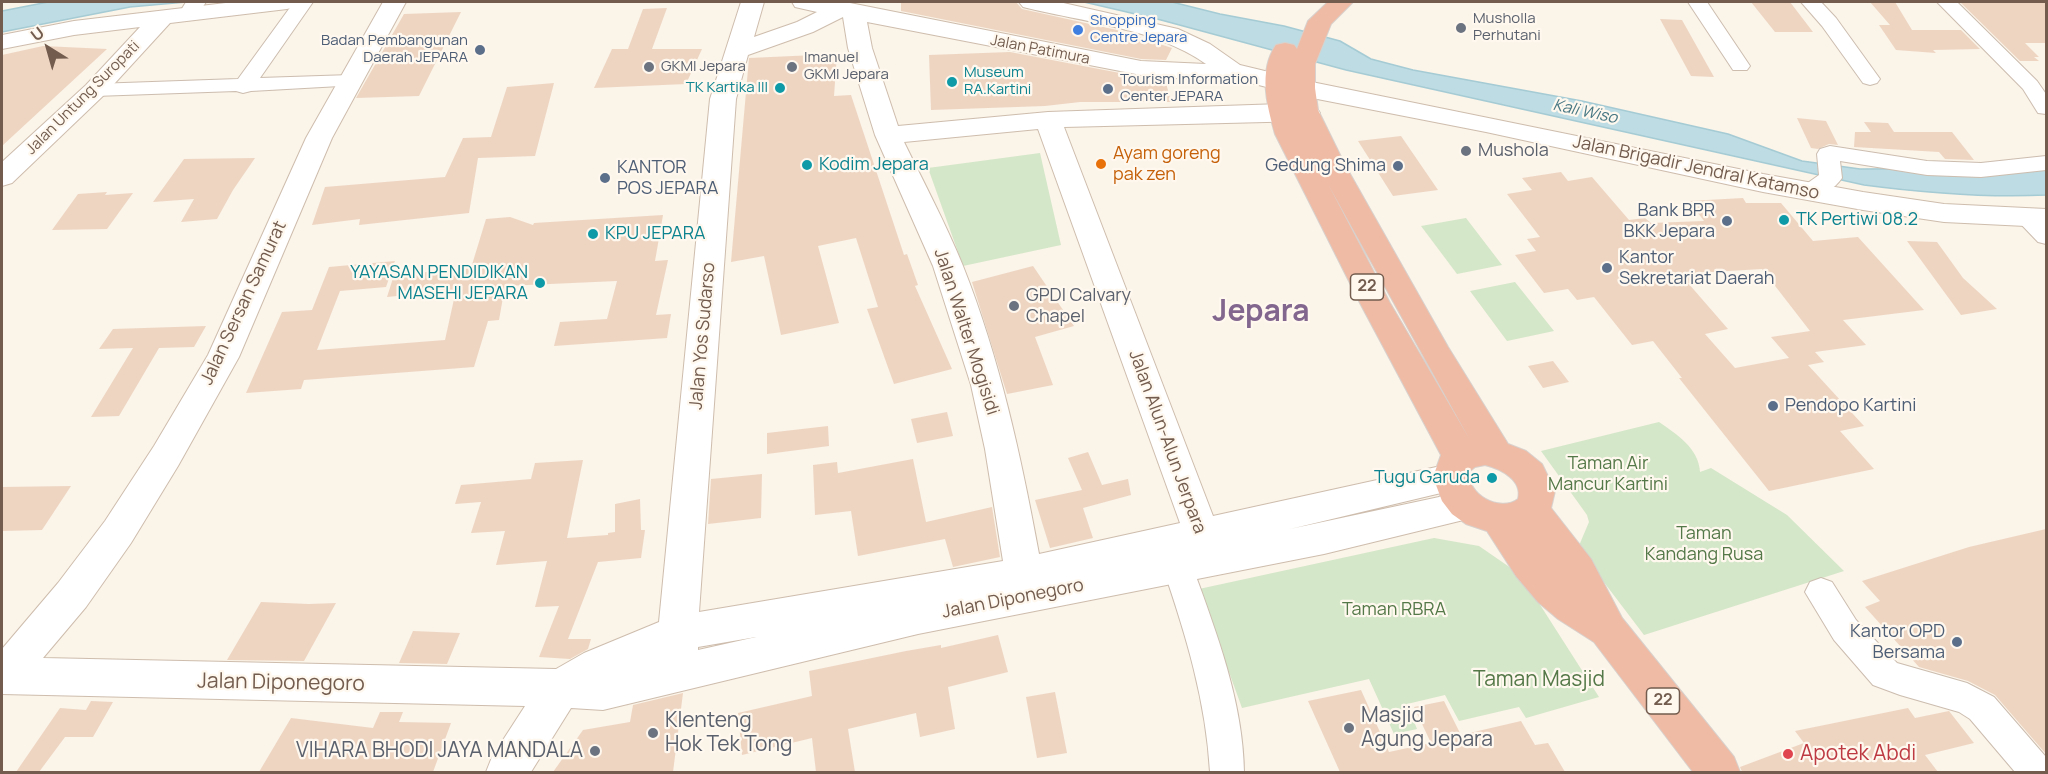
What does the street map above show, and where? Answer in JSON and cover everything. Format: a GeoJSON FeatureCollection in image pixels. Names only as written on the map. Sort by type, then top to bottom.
{"type":"FeatureCollection","features":[{"type":"Feature","properties":{"kind":"highway"},"geometry":{"type":"LineString","coordinates":[[1292,86],[1323,8]]}},
{"type":"Feature","properties":{"kind":"highway","name":"22"},"geometry":{"type":"LineString","coordinates":[[1292,86],[1331,165],[1437,356],[1495,453]]}},
{"type":"Feature","properties":{"kind":"highway","name":"22"},"geometry":{"type":"LineString","coordinates":[[1292,86],[1288,134],[1308,176],[1481,494],[1538,575],[1564,601],[1608,630],[1719,772]]}},
{"type":"Feature","properties":{"kind":"highway"},"geometry":{"type":"LineString","coordinates":[[1476,452],[1495,453],[1513,460],[1528,472],[1537,492],[1536,502],[1481,494],[1476,452]]}},
{"type":"Feature","properties":{"kind":"street"},"geometry":{"type":"LineString","coordinates":[[2,42],[182,11],[287,2]]}},
{"type":"Feature","properties":{"kind":"street"},"geometry":{"type":"LineString","coordinates":[[243,87],[303,2]]}},
{"type":"Feature","properties":{"kind":"street","name":"Jalan Sersan Samurat"},"geometry":{"type":"LineString","coordinates":[[3,676],[78,586],[118,532],[166,456],[223,357],[319,138],[394,2]]}},
{"type":"Feature","properties":{"kind":"street","name":"Jalan Yos Sudarso"},"geometry":{"type":"LineString","coordinates":[[678,674],[678,633],[723,99],[752,2]]}},
{"type":"Feature","properties":{"kind":"street","name":"Jalan Patimura"},"geometry":{"type":"LineString","coordinates":[[803,2],[1142,68],[1189,72],[1230,70],[1292,86]]}},
{"type":"Feature","properties":{"kind":"street"},"geometry":{"type":"LineString","coordinates":[[1031,2],[1169,34],[1201,50],[1230,70]]}},
{"type":"Feature","properties":{"kind":"street"},"geometry":{"type":"LineString","coordinates":[[1698,2],[1740,66]]}},
{"type":"Feature","properties":{"kind":"street"},"geometry":{"type":"LineString","coordinates":[[1811,2],[1829,22],[1870,79]]}},
{"type":"Feature","properties":{"kind":"street"},"geometry":{"type":"LineString","coordinates":[[1947,2],[2030,85],[2046,108]]}},
{"type":"Feature","properties":{"kind":"street"},"geometry":{"type":"LineString","coordinates":[[737,51],[848,9]]}},
{"type":"Feature","properties":{"kind":"street","name":"Jalan Walter Mogisidi"},"geometry":{"type":"LineString","coordinates":[[848,9],[888,135],[948,266],[987,385],[1002,449],[1026,584]]}},
{"type":"Feature","properties":{"kind":"street","name":"Jalan Untung Suropati"},"geometry":{"type":"LineString","coordinates":[[2,177],[182,11]]}},
{"type":"Feature","properties":{"kind":"street"},"geometry":{"type":"LineString","coordinates":[[95,90],[243,87],[351,81]]}},
{"type":"Feature","properties":{"kind":"street"},"geometry":{"type":"LineString","coordinates":[[888,135],[1048,120],[1292,86]]}},
{"type":"Feature","properties":{"kind":"street","name":"Jalan Brigadir Jendral Katamso"},"geometry":{"type":"LineString","coordinates":[[1292,86],[1823,175],[1944,213],[2036,218]]}},
{"type":"Feature","properties":{"kind":"street","name":"Jalan Alun-Alun Jerpara"},"geometry":{"type":"LineString","coordinates":[[1048,120],[1197,554]]}},
{"type":"Feature","properties":{"kind":"street"},"geometry":{"type":"LineString","coordinates":[[1823,175],[1830,153],[1894,164],[1970,169],[2046,163]]}},
{"type":"Feature","properties":{"kind":"street"},"geometry":{"type":"LineString","coordinates":[[2036,218],[2046,236]]}},
{"type":"Feature","properties":{"kind":"street","name":"Jalan Diponegoro"},"geometry":{"type":"LineString","coordinates":[[560,688],[598,666],[678,633],[1026,584],[1197,554],[1481,494]]}},
{"type":"Feature","properties":{"kind":"street"},"geometry":{"type":"LineString","coordinates":[[1197,554],[1193,610],[1222,715],[1227,772]]}},
{"type":"Feature","properties":{"kind":"street","name":"Jalan Diponegoro"},"geometry":{"type":"LineString","coordinates":[[3,676],[560,688],[603,691],[918,617],[1026,584]]}},
{"type":"Feature","properties":{"kind":"street"},"geometry":{"type":"LineString","coordinates":[[1821,592],[1845,630],[1885,674],[1967,699],[1982,708],[2037,772]]}},
{"type":"Feature","properties":{"kind":"street"},"geometry":{"type":"LineString","coordinates":[[507,772],[560,688]]}},
{"type":"Feature","properties":{"kind":"green space"},"geometry":{"type":"Polygon","coordinates":[[[1040,153],[1061,245],[963,266],[928,168],[1040,153]]]}},
{"type":"Feature","properties":{"kind":"green space"},"geometry":{"type":"Polygon","coordinates":[[[1466,218],[1502,265],[1457,274],[1421,226],[1466,218]]]}},
{"type":"Feature","properties":{"kind":"green space"},"geometry":{"type":"Polygon","coordinates":[[[1515,282],[1554,331],[1507,341],[1470,291],[1515,282]]]}},
{"type":"Feature","properties":{"kind":"green space","name":"Taman Kandang Rusa"},"geometry":{"type":"Polygon","coordinates":[[[1659,422],[1686,442],[1696,456],[1700,472],[1711,468],[1787,515],[1844,571],[1644,635],[1578,548],[1589,522],[1587,515],[1541,451],[1659,422]]]}},
{"type":"Feature","properties":{"kind":"green space","name":"Taman RBRA"},"geometry":{"type":"Polygon","coordinates":[[[1434,538],[1479,546],[1521,575],[1599,697],[1526,718],[1519,707],[1459,721],[1445,695],[1407,704],[1417,729],[1394,734],[1369,679],[1242,708],[1199,589],[1434,538]]]}},
{"type":"Feature","properties":{"kind":"water"},"geometry":{"type":"Polygon","coordinates":[[[48,2],[186,2],[130,7],[2,32],[2,11],[48,2]]]}},
{"type":"Feature","properties":{"kind":"water","name":"Kali Wiso"},"geometry":{"type":"Polygon","coordinates":[[[1084,2],[1172,2],[1284,26],[1340,41],[1371,59],[1413,70],[1582,101],[1728,134],[1802,161],[1860,169],[2046,168],[2046,195],[1955,194],[1864,185],[1346,70],[1161,20],[1084,2]]]}},
{"type":"Feature","properties":{"kind":"building","name":"Shopping Centre Jepara"},"geometry":{"type":"Polygon","coordinates":[[[901,2],[1016,2],[1022,9],[1117,30],[1172,48],[1166,60],[1141,59],[901,11],[901,2]]]}},
{"type":"Feature","properties":{"kind":"building"},"geometry":{"type":"Polygon","coordinates":[[[1751,2],[1790,2],[1813,32],[1775,32],[1751,2]]]}},
{"type":"Feature","properties":{"kind":"building"},"geometry":{"type":"Polygon","coordinates":[[[1870,2],[1895,2],[1912,30],[1961,30],[1980,49],[1933,50],[1936,53],[1896,50],[1879,25],[1890,25],[1870,2]]]}},
{"type":"Feature","properties":{"kind":"building"},"geometry":{"type":"Polygon","coordinates":[[[1960,2],[2046,2],[2046,43],[2025,43],[2039,57],[2034,57],[2039,61],[2020,61],[1960,2]]]}},
{"type":"Feature","properties":{"kind":"building","name":"GKMI Jepara"},"geometry":{"type":"Polygon","coordinates":[[[667,8],[652,49],[702,49],[686,84],[594,88],[612,49],[628,49],[643,9],[667,8]]]}},
{"type":"Feature","properties":{"kind":"building"},"geometry":{"type":"Polygon","coordinates":[[[461,12],[419,96],[356,98],[404,14],[461,12]]]}},
{"type":"Feature","properties":{"kind":"building"},"geometry":{"type":"Polygon","coordinates":[[[1660,19],[1682,20],[1714,77],[1691,76],[1660,19]]]}},
{"type":"Feature","properties":{"kind":"building"},"geometry":{"type":"Polygon","coordinates":[[[43,46],[107,49],[2,146],[2,55],[43,46]]]}},
{"type":"Feature","properties":{"kind":"building"},"geometry":{"type":"Polygon","coordinates":[[[1010,52],[1141,77],[1165,79],[1171,102],[1080,102],[1045,106],[931,110],[929,55],[1010,52]]]}},
{"type":"Feature","properties":{"kind":"building"},"geometry":{"type":"Polygon","coordinates":[[[837,54],[834,96],[851,95],[904,255],[907,254],[918,285],[915,286],[952,369],[894,384],[867,309],[878,307],[856,238],[818,246],[839,323],[781,335],[764,256],[731,262],[749,58],[837,54]]]}},
{"type":"Feature","properties":{"kind":"building"},"geometry":{"type":"Polygon","coordinates":[[[554,83],[535,156],[478,158],[469,213],[359,225],[360,219],[312,225],[325,187],[445,177],[463,138],[491,137],[507,87],[554,83]]]}},
{"type":"Feature","properties":{"kind":"building"},"geometry":{"type":"Polygon","coordinates":[[[1797,118],[1826,121],[1838,145],[1829,144],[1818,149],[1811,148],[1797,118]]]}},
{"type":"Feature","properties":{"kind":"building"},"geometry":{"type":"Polygon","coordinates":[[[1864,122],[1888,123],[1894,132],[1952,132],[1974,160],[1945,159],[1939,152],[1854,147],[1855,132],[1871,132],[1864,122]]]}},
{"type":"Feature","properties":{"kind":"building","name":"Gedung Shima"},"geometry":{"type":"Polygon","coordinates":[[[1401,136],[1438,190],[1393,196],[1358,141],[1401,136]]]}},
{"type":"Feature","properties":{"kind":"building"},"geometry":{"type":"Polygon","coordinates":[[[255,158],[217,219],[181,222],[194,199],[153,202],[184,159],[255,158]]]}},
{"type":"Feature","properties":{"kind":"building"},"geometry":{"type":"Polygon","coordinates":[[[1561,172],[1568,181],[1592,177],[1629,220],[1645,218],[1651,223],[1704,221],[1689,201],[1743,198],[1746,203],[1781,203],[1813,241],[1858,237],[1924,310],[1843,320],[1866,345],[1815,352],[1824,362],[1808,365],[1864,426],[1840,431],[1874,469],[1769,491],[1679,378],[1682,378],[1653,341],[1632,345],[1594,297],[1577,300],[1568,289],[1544,293],[1515,255],[1536,251],[1527,239],[1540,237],[1507,194],[1532,190],[1522,178],[1561,172]],[[1762,269],[1695,273],[1702,281],[1688,283],[1728,329],[1705,334],[1735,368],[1789,358],[1771,337],[1810,331],[1762,269]]]}},
{"type":"Feature","properties":{"kind":"building"},"geometry":{"type":"Polygon","coordinates":[[[107,192],[105,195],[133,193],[107,229],[52,230],[78,194],[107,192]]]}},
{"type":"Feature","properties":{"kind":"building"},"geometry":{"type":"Polygon","coordinates":[[[663,215],[655,261],[668,260],[656,315],[671,314],[667,338],[554,346],[560,322],[607,319],[617,281],[505,286],[499,320],[488,321],[474,367],[304,380],[301,389],[246,393],[282,312],[312,310],[329,267],[395,261],[386,287],[340,291],[317,350],[445,340],[456,290],[387,297],[394,275],[471,268],[486,219],[510,217],[533,225],[534,223],[663,215]]]}},
{"type":"Feature","properties":{"kind":"building"},"geometry":{"type":"Polygon","coordinates":[[[1907,241],[1937,242],[1963,278],[1997,309],[1961,315],[1907,241]]]}},
{"type":"Feature","properties":{"kind":"building","name":"GPDI Calvary Chapel"},"geometry":{"type":"Polygon","coordinates":[[[1033,266],[1074,326],[1035,337],[1053,385],[1007,394],[972,282],[1033,266]]]}},
{"type":"Feature","properties":{"kind":"building"},"geometry":{"type":"Polygon","coordinates":[[[206,326],[194,347],[159,348],[119,416],[91,417],[133,348],[99,349],[113,329],[206,326]]]}},
{"type":"Feature","properties":{"kind":"building"},"geometry":{"type":"Polygon","coordinates":[[[1553,361],[1569,382],[1543,388],[1528,366],[1553,361]]]}},
{"type":"Feature","properties":{"kind":"building"},"geometry":{"type":"Polygon","coordinates":[[[947,412],[953,436],[917,443],[911,419],[947,412]]]}},
{"type":"Feature","properties":{"kind":"building"},"geometry":{"type":"Polygon","coordinates":[[[828,426],[829,446],[767,454],[767,433],[828,426]]]}},
{"type":"Feature","properties":{"kind":"building"},"geometry":{"type":"Polygon","coordinates":[[[1088,452],[1102,485],[1128,479],[1131,495],[1083,508],[1093,538],[1050,548],[1035,500],[1082,490],[1068,458],[1088,452]]]}},
{"type":"Feature","properties":{"kind":"building"},"geometry":{"type":"Polygon","coordinates":[[[913,459],[926,522],[992,507],[1000,557],[953,567],[945,539],[858,556],[851,511],[815,515],[813,465],[837,462],[838,473],[913,459]]]}},
{"type":"Feature","properties":{"kind":"building"},"geometry":{"type":"Polygon","coordinates":[[[583,460],[567,538],[608,535],[608,533],[615,532],[615,504],[640,499],[641,530],[645,530],[641,558],[598,562],[568,639],[591,639],[588,649],[570,659],[539,657],[559,606],[535,607],[547,561],[496,565],[505,531],[471,533],[481,502],[455,504],[461,485],[531,479],[535,463],[583,460]]]}},
{"type":"Feature","properties":{"kind":"building"},"geometry":{"type":"Polygon","coordinates":[[[762,474],[761,518],[708,524],[711,479],[762,474]]]}},
{"type":"Feature","properties":{"kind":"building"},"geometry":{"type":"Polygon","coordinates":[[[71,486],[42,530],[2,531],[2,487],[71,486]]]}},
{"type":"Feature","properties":{"kind":"building","name":"Kantor OPD Bersama"},"geometry":{"type":"Polygon","coordinates":[[[2046,529],[2046,754],[1995,695],[1968,681],[1919,667],[1865,607],[1880,601],[1862,581],[1969,547],[2046,529]]]}},
{"type":"Feature","properties":{"kind":"building"},"geometry":{"type":"Polygon","coordinates":[[[261,602],[336,603],[304,661],[227,660],[261,602]]]}},
{"type":"Feature","properties":{"kind":"building"},"geometry":{"type":"Polygon","coordinates":[[[413,631],[460,633],[447,664],[399,663],[413,631]]]}},
{"type":"Feature","properties":{"kind":"building"},"geometry":{"type":"Polygon","coordinates":[[[998,635],[1008,672],[948,687],[955,729],[920,737],[916,713],[848,729],[855,772],[816,772],[812,738],[742,755],[738,713],[812,696],[809,671],[906,651],[941,645],[941,648],[998,635]]]}},
{"type":"Feature","properties":{"kind":"building","name":"Masjid Agung Jepara"},"geometry":{"type":"Polygon","coordinates":[[[1361,690],[1389,752],[1431,743],[1414,707],[1444,701],[1461,735],[1521,721],[1535,745],[1548,743],[1565,772],[1340,772],[1308,701],[1361,690]]]}},
{"type":"Feature","properties":{"kind":"building"},"geometry":{"type":"Polygon","coordinates":[[[1055,692],[1067,753],[1037,758],[1026,697],[1055,692]]]}},
{"type":"Feature","properties":{"kind":"building"},"geometry":{"type":"Polygon","coordinates":[[[683,693],[673,772],[553,772],[583,730],[630,722],[633,705],[683,693]]]}},
{"type":"Feature","properties":{"kind":"building"},"geometry":{"type":"Polygon","coordinates":[[[91,701],[113,702],[93,737],[65,737],[39,772],[16,772],[60,708],[86,710],[91,701]]]}},
{"type":"Feature","properties":{"kind":"building"},"geometry":{"type":"Polygon","coordinates":[[[1908,708],[1915,718],[1949,711],[1974,743],[1925,755],[1938,772],[1742,772],[1740,767],[1804,743],[1795,731],[1908,708]]]}},
{"type":"Feature","properties":{"kind":"building"},"geometry":{"type":"Polygon","coordinates":[[[380,712],[403,712],[399,722],[451,723],[433,772],[259,772],[291,718],[373,728],[380,712]]]}},
{"type":"Feature","properties":{"kind":"place","name":"Musholla Perhutani"},"geometry":{"type":"Point","coordinates":[1461,28]}},
{"type":"Feature","properties":{"kind":"place","name":"Shopping Centre Jepara"},"geometry":{"type":"Point","coordinates":[1078,30]}},
{"type":"Feature","properties":{"kind":"place","name":"Badan Pembangunan Daerah JEPARA"},"geometry":{"type":"Point","coordinates":[480,50]}},
{"type":"Feature","properties":{"kind":"place","name":"GKMI Jepara"},"geometry":{"type":"Point","coordinates":[649,67]}},
{"type":"Feature","properties":{"kind":"place","name":"Imanuel GKMI Jepara"},"geometry":{"type":"Point","coordinates":[792,67]}},
{"type":"Feature","properties":{"kind":"place","name":"Museum RA.Kartini"},"geometry":{"type":"Point","coordinates":[952,82]}},
{"type":"Feature","properties":{"kind":"place","name":"TK Kartika III"},"geometry":{"type":"Point","coordinates":[780,88]}},
{"type":"Feature","properties":{"kind":"place","name":"Tourism Information Center JEPARA"},"geometry":{"type":"Point","coordinates":[1108,89]}},
{"type":"Feature","properties":{"kind":"place","name":"Mushola"},"geometry":{"type":"Point","coordinates":[1466,151]}},
{"type":"Feature","properties":{"kind":"place","name":"Ayam goreng pak zen"},"geometry":{"type":"Point","coordinates":[1101,164]}},
{"type":"Feature","properties":{"kind":"place","name":"Kodim Jepara"},"geometry":{"type":"Point","coordinates":[807,165]}},
{"type":"Feature","properties":{"kind":"place","name":"Gedung Shima"},"geometry":{"type":"Point","coordinates":[1398,166]}},
{"type":"Feature","properties":{"kind":"place","name":"KANTOR POS JEPARA"},"geometry":{"type":"Point","coordinates":[605,178]}},
{"type":"Feature","properties":{"kind":"place","name":"TK Pertiwi 08.2"},"geometry":{"type":"Point","coordinates":[1784,220]}},
{"type":"Feature","properties":{"kind":"place","name":"Bank BPR BKK Jepara"},"geometry":{"type":"Point","coordinates":[1727,221]}},
{"type":"Feature","properties":{"kind":"place","name":"KPU JEPARA"},"geometry":{"type":"Point","coordinates":[593,234]}},
{"type":"Feature","properties":{"kind":"place","name":"Kantor Sekretariat Daerah"},"geometry":{"type":"Point","coordinates":[1607,268]}},
{"type":"Feature","properties":{"kind":"place","name":"YAYASAN PENDIDIKAN MASEHI JEPARA"},"geometry":{"type":"Point","coordinates":[540,283]}},
{"type":"Feature","properties":{"kind":"place","name":"GPDI Calvary Chapel"},"geometry":{"type":"Point","coordinates":[1014,306]}},
{"type":"Feature","properties":{"kind":"place","name":"Pendopo Kartini"},"geometry":{"type":"Point","coordinates":[1773,406]}},
{"type":"Feature","properties":{"kind":"place","name":"Tugu Garuda"},"geometry":{"type":"Point","coordinates":[1492,478]}},
{"type":"Feature","properties":{"kind":"place","name":"Kantor OPD Bersama"},"geometry":{"type":"Point","coordinates":[1957,642]}},
{"type":"Feature","properties":{"kind":"place","name":"Masjid Agung Jepara"},"geometry":{"type":"Point","coordinates":[1349,728]}},
{"type":"Feature","properties":{"kind":"place","name":"Klenteng Hok Tek Tong"},"geometry":{"type":"Point","coordinates":[653,733]}},
{"type":"Feature","properties":{"kind":"place","name":"VIHARA BHODI JAYA MANDALA"},"geometry":{"type":"Point","coordinates":[595,751]}},
{"type":"Feature","properties":{"kind":"place","name":"Apotek Abdi"},"geometry":{"type":"Point","coordinates":[1788,754]}},
{"type":"Feature","properties":{"kind":"district","name":"Jepara"},"geometry":{"type":"Point","coordinates":[1261,313]}},
{"type":"Feature","properties":{"kind":"park label","name":"Taman Air Mancur Kartini"},"geometry":{"type":"Point","coordinates":[1608,474]}},
{"type":"Feature","properties":{"kind":"park label","name":"Taman Masjid"},"geometry":{"type":"Point","coordinates":[1539,680]}}]}
